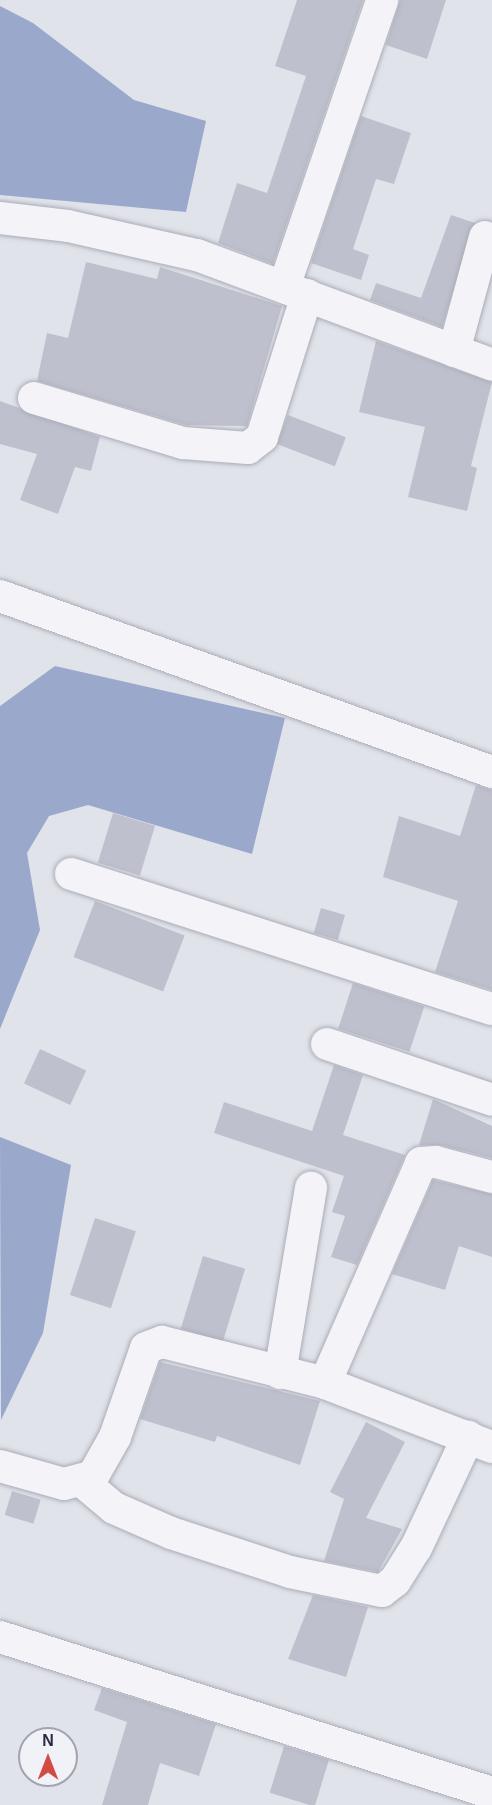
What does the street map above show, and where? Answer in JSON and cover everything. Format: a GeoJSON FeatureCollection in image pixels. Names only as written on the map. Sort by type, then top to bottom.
{"type":"FeatureCollection","features":[{"type":"Feature","properties":{"kind":"street"},"geometry":{"type":"LineString","coordinates":[[34,398],[183,443],[248,448],[262,436],[296,291],[382,0]]}},
{"type":"Feature","properties":{"kind":"street"},"geometry":{"type":"LineString","coordinates":[[0,218],[68,226],[197,255],[492,365]]}},
{"type":"Feature","properties":{"kind":"street"},"geometry":{"type":"LineString","coordinates":[[454,351],[485,237]]}},
{"type":"Feature","properties":{"kind":"street"},"geometry":{"type":"LineString","coordinates":[[0,596],[492,772]]}},
{"type":"Feature","properties":{"kind":"street"},"geometry":{"type":"LineString","coordinates":[[71,874],[492,1009]]}},
{"type":"Feature","properties":{"kind":"street"},"geometry":{"type":"LineString","coordinates":[[327,1044],[492,1100]]}},
{"type":"Feature","properties":{"kind":"street"},"geometry":{"type":"LineString","coordinates":[[325,1383],[369,1294],[411,1177],[421,1163],[436,1162],[492,1177]]}},
{"type":"Feature","properties":{"kind":"street"},"geometry":{"type":"LineString","coordinates":[[280,1373],[311,1188]]}},
{"type":"Feature","properties":{"kind":"street"},"geometry":{"type":"LineString","coordinates":[[0,1466],[64,1484],[83,1482],[93,1476],[115,1437],[146,1348],[162,1342],[325,1383],[480,1442],[395,1581],[382,1591],[290,1572],[171,1533],[114,1508],[83,1482]]}},
{"type":"Feature","properties":{"kind":"street"},"geometry":{"type":"LineString","coordinates":[[0,1637],[492,1793]]}},
{"type":"Feature","properties":{"kind":"water"},"geometry":{"type":"Polygon","coordinates":[[[0,6],[33,23],[134,100],[206,121],[186,212],[0,195],[0,6]]]}},
{"type":"Feature","properties":{"kind":"water"},"geometry":{"type":"Polygon","coordinates":[[[55,666],[285,718],[252,854],[88,805],[49,816],[27,853],[40,930],[0,1029],[0,706],[55,666]]]}},
{"type":"Feature","properties":{"kind":"water"},"geometry":{"type":"Polygon","coordinates":[[[0,1137],[71,1165],[43,1333],[1,1420],[0,1137]]]}},
{"type":"Feature","properties":{"kind":"building"},"geometry":{"type":"Polygon","coordinates":[[[297,0],[363,0],[273,264],[218,243],[237,183],[267,193],[306,76],[275,66],[297,0]]]}},
{"type":"Feature","properties":{"kind":"building"},"geometry":{"type":"Polygon","coordinates":[[[400,0],[446,0],[427,59],[386,45],[400,0]]]}},
{"type":"Feature","properties":{"kind":"building"},"geometry":{"type":"Polygon","coordinates":[[[361,116],[411,133],[394,184],[376,179],[353,249],[369,255],[361,280],[311,263],[361,116]]]}},
{"type":"Feature","properties":{"kind":"building"},"geometry":{"type":"Polygon","coordinates":[[[451,215],[475,223],[442,327],[370,300],[376,283],[421,298],[451,215]]]}},
{"type":"Feature","properties":{"kind":"building"},"geometry":{"type":"Polygon","coordinates":[[[86,262],[157,279],[160,267],[282,306],[247,426],[186,425],[37,381],[47,333],[68,338],[86,262]]]}},
{"type":"Feature","properties":{"kind":"building"},"geometry":{"type":"Polygon","coordinates":[[[376,341],[492,382],[471,466],[477,468],[467,511],[408,497],[425,427],[359,412],[376,341]]]}},
{"type":"Feature","properties":{"kind":"building"},"geometry":{"type":"Polygon","coordinates":[[[0,401],[100,437],[91,471],[75,467],[58,514],[20,500],[37,454],[0,444],[0,401]]]}},
{"type":"Feature","properties":{"kind":"building"},"geometry":{"type":"Polygon","coordinates":[[[288,415],[346,437],[335,466],[277,444],[288,415]]]}},
{"type":"Feature","properties":{"kind":"building"},"geometry":{"type":"Polygon","coordinates":[[[476,785],[492,790],[492,990],[435,972],[458,901],[383,877],[399,816],[460,836],[476,785]]]}},
{"type":"Feature","properties":{"kind":"building"},"geometry":{"type":"Polygon","coordinates":[[[113,813],[155,826],[140,876],[98,863],[113,813]]]}},
{"type":"Feature","properties":{"kind":"building"},"geometry":{"type":"Polygon","coordinates":[[[95,901],[185,935],[163,991],[73,957],[95,901]]]}},
{"type":"Feature","properties":{"kind":"building"},"geometry":{"type":"Polygon","coordinates":[[[321,908],[345,915],[338,940],[314,933],[321,908]]]}},
{"type":"Feature","properties":{"kind":"building"},"geometry":{"type":"Polygon","coordinates":[[[353,983],[424,1006],[409,1052],[338,1029],[353,983]]]}},
{"type":"Feature","properties":{"kind":"building"},"geometry":{"type":"Polygon","coordinates":[[[40,1049],[86,1071],[70,1105],[24,1083],[40,1049]]]}},
{"type":"Feature","properties":{"kind":"building"},"geometry":{"type":"Polygon","coordinates":[[[334,1065],[363,1075],[343,1135],[405,1155],[357,1265],[331,1257],[345,1216],[332,1212],[344,1176],[214,1133],[224,1102],[312,1131],[334,1065]]]}},
{"type":"Feature","properties":{"kind":"building"},"geometry":{"type":"Polygon","coordinates":[[[433,1099],[492,1126],[492,1158],[440,1145],[419,1145],[433,1099]]]}},
{"type":"Feature","properties":{"kind":"building"},"geometry":{"type":"Polygon","coordinates":[[[433,1180],[492,1194],[492,1257],[459,1246],[445,1290],[392,1274],[433,1180]]]}},
{"type":"Feature","properties":{"kind":"building"},"geometry":{"type":"Polygon","coordinates":[[[95,1218],[136,1231],[111,1308],[70,1295],[95,1218]]]}},
{"type":"Feature","properties":{"kind":"building"},"geometry":{"type":"Polygon","coordinates":[[[203,1256],[245,1269],[223,1342],[181,1329],[203,1256]]]}},
{"type":"Feature","properties":{"kind":"building"},"geometry":{"type":"Polygon","coordinates":[[[160,1362],[320,1401],[300,1465],[217,1436],[215,1442],[140,1419],[160,1362]]]}},
{"type":"Feature","properties":{"kind":"building"},"geometry":{"type":"Polygon","coordinates":[[[366,1422],[405,1442],[366,1518],[402,1529],[378,1572],[324,1561],[344,1499],[330,1492],[366,1422]]]}},
{"type":"Feature","properties":{"kind":"building"},"geometry":{"type":"Polygon","coordinates":[[[12,1491],[41,1500],[33,1524],[5,1515],[12,1491]]]}},
{"type":"Feature","properties":{"kind":"building"},"geometry":{"type":"Polygon","coordinates":[[[313,1595],[368,1607],[346,1677],[288,1659],[313,1595]]]}},
{"type":"Feature","properties":{"kind":"building"},"geometry":{"type":"Polygon","coordinates":[[[102,1688],[216,1724],[199,1776],[160,1763],[148,1805],[102,1805],[127,1722],[94,1710],[102,1688]]]}},
{"type":"Feature","properties":{"kind":"building"},"geometry":{"type":"Polygon","coordinates":[[[284,1746],[329,1760],[315,1805],[270,1793],[284,1746]]]}}]}
